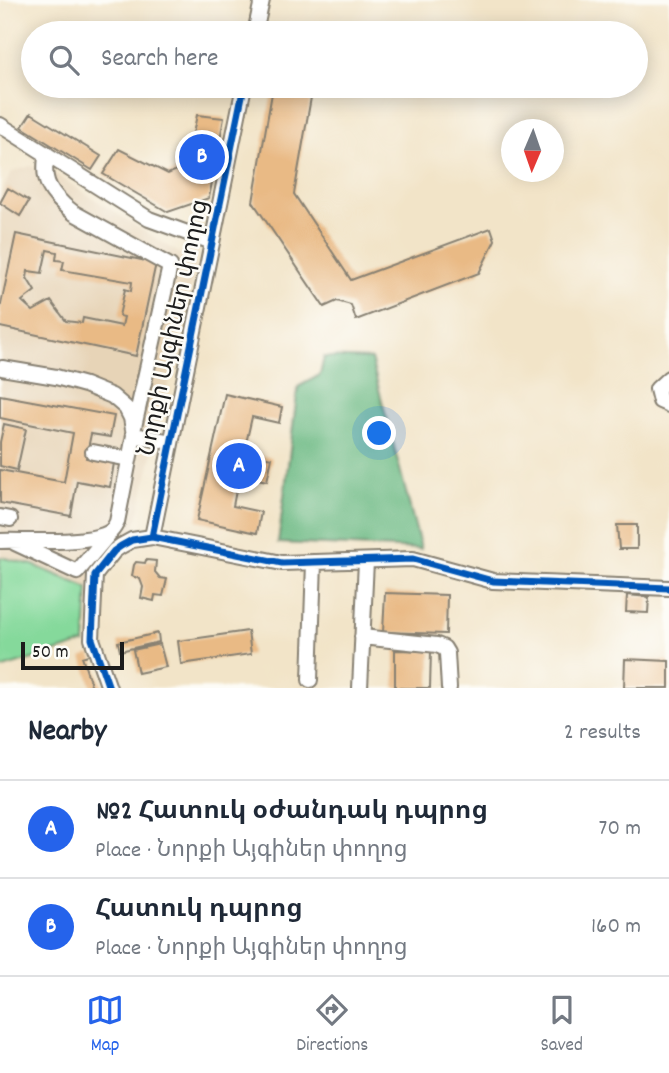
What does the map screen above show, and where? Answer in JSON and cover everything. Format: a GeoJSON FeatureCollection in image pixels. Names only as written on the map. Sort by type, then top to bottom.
{"type":"FeatureCollection","features":[{"type":"Feature","properties":{"kind":"street"},"geometry":{"type":"LineString","coordinates":[[258,21],[262,0]]}},
{"type":"Feature","properties":{"kind":"street","name":"Նորքի Այգիներ փողոց"},"geometry":{"type":"LineString","coordinates":[[152,537],[242,98]]}},
{"type":"Feature","properties":{"kind":"street"},"geometry":{"type":"LineString","coordinates":[[0,125],[149,219],[212,242]]}},
{"type":"Feature","properties":{"kind":"street"},"geometry":{"type":"LineString","coordinates":[[5,541],[77,572],[112,531],[117,522],[133,432],[170,266],[63,205],[46,177],[46,153]]}},
{"type":"Feature","properties":{"kind":"street"},"geometry":{"type":"LineString","coordinates":[[2,368],[56,377],[106,393],[126,408],[133,432]]}},
{"type":"Feature","properties":{"kind":"street"},"geometry":{"type":"LineString","coordinates":[[669,378],[657,389],[660,401],[669,405]]}},
{"type":"Feature","properties":{"kind":"street"},"geometry":{"type":"LineString","coordinates":[[133,432],[171,442]]}},
{"type":"Feature","properties":{"kind":"street"},"geometry":{"type":"LineString","coordinates":[[93,452],[129,458]]}},
{"type":"Feature","properties":{"kind":"street"},"geometry":{"type":"LineString","coordinates":[[5,541],[79,540],[95,538],[112,531]]}},
{"type":"Feature","properties":{"kind":"street"},"geometry":{"type":"LineString","coordinates":[[110,688],[93,639],[95,575],[114,551],[132,540],[152,537],[282,563],[413,559],[493,581],[669,588]]}},
{"type":"Feature","properties":{"kind":"street"},"geometry":{"type":"LineString","coordinates":[[359,688],[366,561]]}},
{"type":"Feature","properties":{"kind":"street"},"geometry":{"type":"LineString","coordinates":[[310,680],[314,562]]}},
{"type":"Feature","properties":{"kind":"street"},"geometry":{"type":"LineString","coordinates":[[362,637],[444,648],[447,653],[449,688]]}},
{"type":"Feature","properties":{"kind":"shaded area"},"geometry":{"type":"Polygon","coordinates":[[[30,166],[55,174],[196,264],[133,537],[88,588],[33,565],[0,557],[0,195],[12,172],[30,166]]]}},
{"type":"Feature","properties":{"kind":"green space"},"geometry":{"type":"Polygon","coordinates":[[[324,357],[371,359],[421,549],[278,543],[298,387],[320,375],[324,357]]]}},
{"type":"Feature","properties":{"kind":"green space"},"geometry":{"type":"Polygon","coordinates":[[[0,557],[33,565],[88,588],[85,643],[0,669],[0,557]]]}},
{"type":"Feature","properties":{"kind":"building"},"geometry":{"type":"Polygon","coordinates":[[[271,98],[311,98],[294,194],[351,280],[491,228],[495,240],[479,273],[356,320],[351,305],[337,301],[324,307],[253,202],[271,98]]]}},
{"type":"Feature","properties":{"kind":"building"},"geometry":{"type":"Polygon","coordinates":[[[31,113],[101,156],[92,170],[22,127],[31,113]]]}},
{"type":"Feature","properties":{"kind":"building"},"geometry":{"type":"Polygon","coordinates":[[[197,115],[224,118],[209,198],[168,212],[103,174],[119,149],[168,174],[186,166],[197,115]]]}},
{"type":"Feature","properties":{"kind":"building"},"geometry":{"type":"Polygon","coordinates":[[[8,188],[29,201],[20,216],[0,203],[8,188]]]}},
{"type":"Feature","properties":{"kind":"building"},"geometry":{"type":"Polygon","coordinates":[[[16,234],[156,263],[136,356],[0,327],[0,309],[16,234]],[[47,250],[42,273],[28,271],[27,278],[35,291],[22,301],[33,311],[51,301],[66,321],[82,323],[83,318],[122,326],[124,317],[119,316],[125,289],[131,291],[132,282],[62,270],[64,261],[56,260],[57,252],[47,250]]]}},
{"type":"Feature","properties":{"kind":"building"},"geometry":{"type":"Polygon","coordinates":[[[225,394],[282,407],[279,423],[252,417],[244,452],[272,458],[267,481],[239,475],[233,506],[261,512],[257,533],[197,520],[225,394]]]}},
{"type":"Feature","properties":{"kind":"building"},"geometry":{"type":"Polygon","coordinates":[[[0,395],[114,416],[110,437],[91,434],[86,458],[114,463],[110,487],[77,481],[71,516],[0,503],[0,470],[64,482],[73,433],[0,418],[0,395]]]}},
{"type":"Feature","properties":{"kind":"building"},"geometry":{"type":"Polygon","coordinates":[[[4,424],[26,429],[17,470],[0,466],[0,442],[4,424]]]}},
{"type":"Feature","properties":{"kind":"building"},"geometry":{"type":"Polygon","coordinates":[[[617,525],[637,525],[637,549],[619,549],[617,525]]]}},
{"type":"Feature","properties":{"kind":"building"},"geometry":{"type":"Polygon","coordinates":[[[146,560],[156,561],[155,572],[160,578],[167,579],[163,596],[155,595],[154,601],[141,598],[143,587],[140,579],[132,576],[136,562],[145,563],[146,560]]]}},
{"type":"Feature","properties":{"kind":"building"},"geometry":{"type":"Polygon","coordinates":[[[385,593],[447,595],[446,634],[383,632],[385,593]]]}},
{"type":"Feature","properties":{"kind":"building"},"geometry":{"type":"Polygon","coordinates":[[[627,595],[649,597],[648,613],[626,612],[627,595]]]}},
{"type":"Feature","properties":{"kind":"building"},"geometry":{"type":"Polygon","coordinates":[[[248,631],[251,654],[181,664],[178,641],[248,631]]]}},
{"type":"Feature","properties":{"kind":"building"},"geometry":{"type":"Polygon","coordinates":[[[158,633],[159,642],[120,651],[118,642],[158,633]]]}},
{"type":"Feature","properties":{"kind":"building"},"geometry":{"type":"Polygon","coordinates":[[[160,644],[166,667],[138,673],[133,650],[160,644]]]}},
{"type":"Feature","properties":{"kind":"building"},"geometry":{"type":"Polygon","coordinates":[[[395,650],[431,651],[430,688],[395,688],[395,650]]]}},
{"type":"Feature","properties":{"kind":"building"},"geometry":{"type":"Polygon","coordinates":[[[91,654],[103,688],[92,688],[82,657],[91,654]]]}},
{"type":"Feature","properties":{"kind":"building"},"geometry":{"type":"Polygon","coordinates":[[[625,659],[669,661],[669,688],[624,688],[625,659]]]}},
{"type":"Feature","properties":{"kind":"cycle path"},"geometry":{"type":"LineString","coordinates":[[152,537],[242,98]]}},
{"type":"Feature","properties":{"kind":"cycle path"},"geometry":{"type":"LineString","coordinates":[[109,688],[92,639],[95,575],[114,551],[132,540],[152,537],[282,563],[413,559],[493,581],[669,588]]}},
{"type":"Feature","properties":{"kind":"place","name":"Հատուկ դպրոց"},"geometry":{"type":"Point","coordinates":[202,157]}},
{"type":"Feature","properties":{"kind":"place","name":"№2 Հատուկ օժանդակ դպրոց"},"geometry":{"type":"Point","coordinates":[239,466]}}]}
